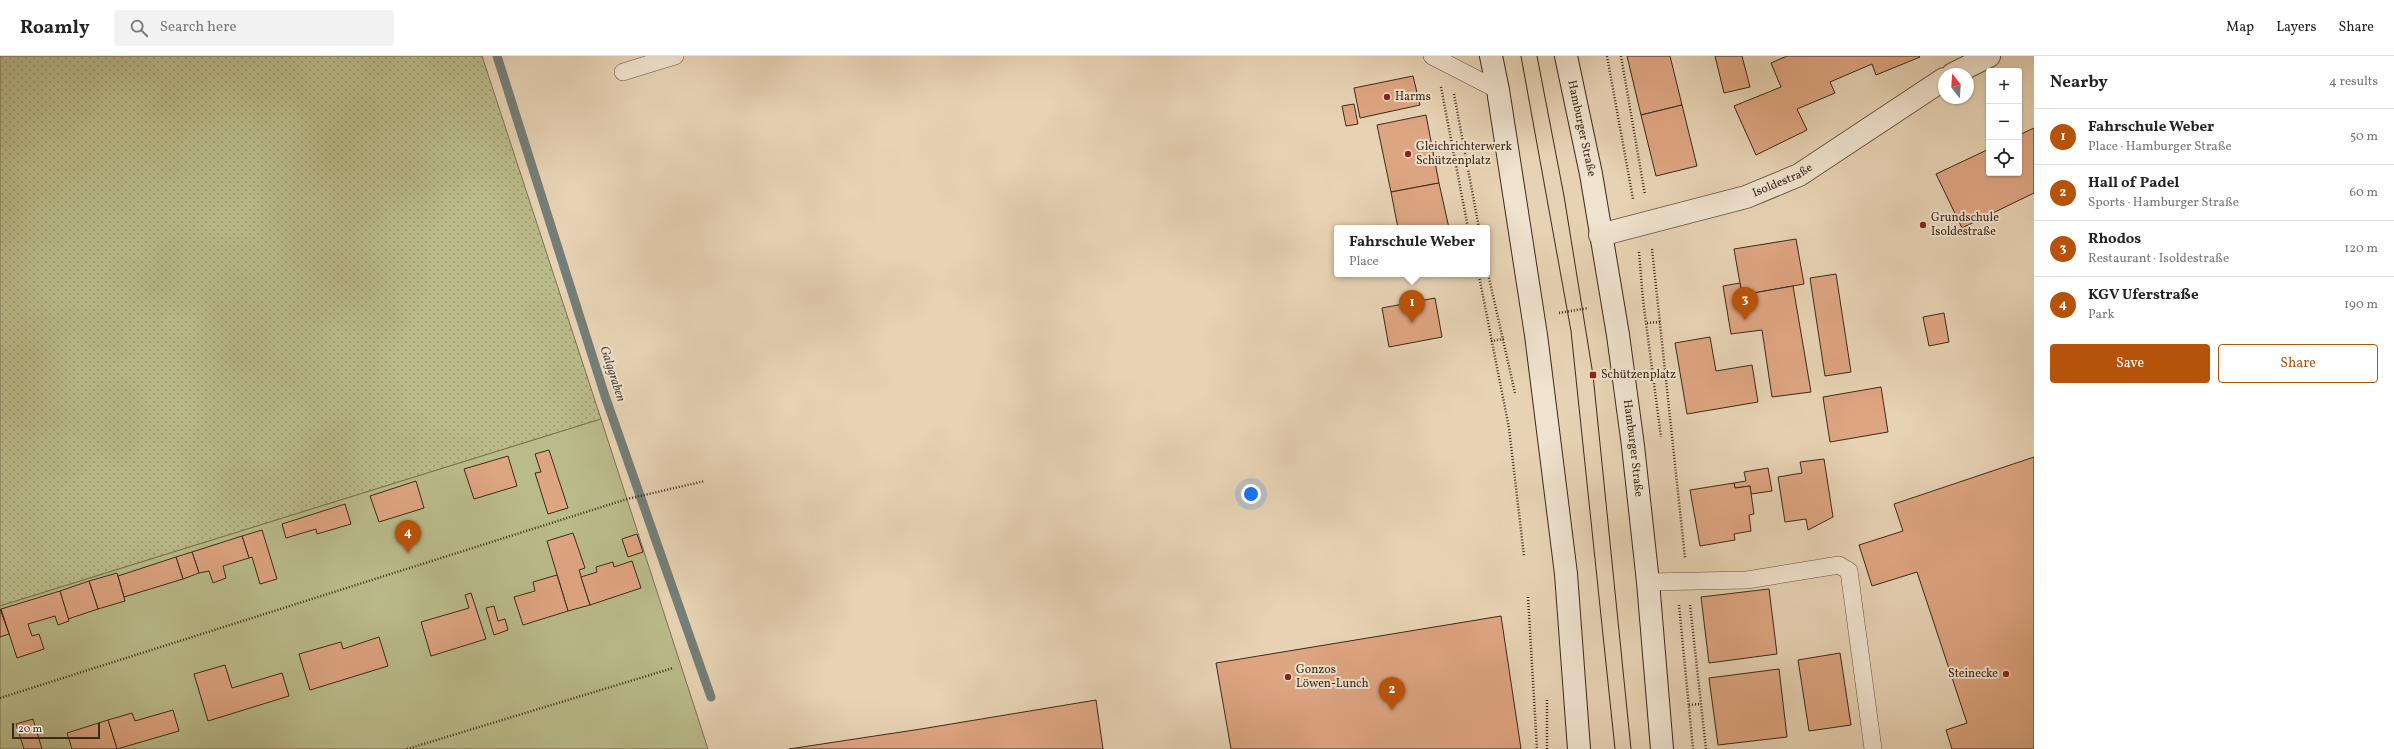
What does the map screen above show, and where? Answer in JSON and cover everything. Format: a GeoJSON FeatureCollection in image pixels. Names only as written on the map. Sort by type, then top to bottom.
{"type":"FeatureCollection","features":[{"type":"Feature","properties":{"kind":"main road"},"geometry":{"type":"LineString","coordinates":[[1491,56],[1498,90],[1534,316],[1566,574],[1579,749]]}},
{"type":"Feature","properties":{"kind":"main road","name":"Hamburger Straße"},"geometry":{"type":"LineString","coordinates":[[1566,56],[1591,174],[1600,235],[1613,304],[1633,446],[1648,582],[1662,749]]}},
{"type":"Feature","properties":{"kind":"main road"},"geometry":{"type":"LineString","coordinates":[[1965,68],[1989,56]]}},
{"type":"Feature","properties":{"kind":"main road","name":"Isoldestraße"},"geometry":{"type":"LineString","coordinates":[[1600,235],[1746,197],[1799,175],[1938,83]]}},
{"type":"Feature","properties":{"kind":"lane"},"geometry":{"type":"LineString","coordinates":[[623,72],[675,56]]}},
{"type":"Feature","properties":{"kind":"lane"},"geometry":{"type":"LineString","coordinates":[[1432,56],[1498,90]]}},
{"type":"Feature","properties":{"kind":"lane"},"geometry":{"type":"LineString","coordinates":[[1648,582],[1747,580],[1839,565],[1849,571],[1873,749]]}},
{"type":"Feature","properties":{"kind":"path"},"geometry":{"type":"LineString","coordinates":[[1607,56],[1637,225]]}},
{"type":"Feature","properties":{"kind":"path"},"geometry":{"type":"LineString","coordinates":[[1621,56],[1645,200]]}},
{"type":"Feature","properties":{"kind":"path"},"geometry":{"type":"LineString","coordinates":[[1448,64],[1478,225]]}},
{"type":"Feature","properties":{"kind":"path"},"geometry":{"type":"LineString","coordinates":[[1440,81],[1467,225]]}},
{"type":"Feature","properties":{"kind":"path"},"geometry":{"type":"LineString","coordinates":[[1652,244],[1706,749]]}},
{"type":"Feature","properties":{"kind":"path"},"geometry":{"type":"LineString","coordinates":[[1479,277],[1509,428],[1524,556]]}},
{"type":"Feature","properties":{"kind":"path"},"geometry":{"type":"LineString","coordinates":[[1489,277],[1504,339],[1516,400]]}},
{"type":"Feature","properties":{"kind":"path"},"geometry":{"type":"LineString","coordinates":[[1499,320],[1643,300]]}},
{"type":"Feature","properties":{"kind":"path"},"geometry":{"type":"LineString","coordinates":[[1647,323],[1660,322]]}},
{"type":"Feature","properties":{"kind":"path"},"geometry":{"type":"LineString","coordinates":[[1491,341],[1504,339]]}},
{"type":"Feature","properties":{"kind":"path"},"geometry":{"type":"LineString","coordinates":[[0,698],[632,498],[705,481]]}},
{"type":"Feature","properties":{"kind":"path"},"geometry":{"type":"LineString","coordinates":[[1528,598],[1537,749]]}},
{"type":"Feature","properties":{"kind":"path"},"geometry":{"type":"LineString","coordinates":[[407,749],[673,668]]}},
{"type":"Feature","properties":{"kind":"path"},"geometry":{"type":"LineString","coordinates":[[1547,696],[1547,749]]}},
{"type":"Feature","properties":{"kind":"path"},"geometry":{"type":"LineString","coordinates":[[1689,705],[1700,704]]}},
{"type":"Feature","properties":{"kind":"green space"},"geometry":{"type":"Polygon","coordinates":[[[0,56],[482,56],[601,419],[0,606],[0,56]]]}},
{"type":"Feature","properties":{"kind":"green space"},"geometry":{"type":"Polygon","coordinates":[[[601,419],[708,749],[0,749],[0,606],[601,419]]]}},
{"type":"Feature","properties":{"kind":"building"},"geometry":{"type":"Polygon","coordinates":[[[1627,56],[1670,56],[1682,105],[1641,115],[1627,56]]]}},
{"type":"Feature","properties":{"kind":"building"},"geometry":{"type":"Polygon","coordinates":[[[1715,56],[1742,56],[1750,87],[1724,93],[1715,56]]]}},
{"type":"Feature","properties":{"kind":"building"},"geometry":{"type":"Polygon","coordinates":[[[1787,56],[1920,57],[1876,75],[1872,64],[1830,82],[1835,93],[1797,109],[1807,130],[1756,155],[1734,106],[1781,87],[1771,63],[1787,56]]]}},
{"type":"Feature","properties":{"kind":"building","name":"Harms"},"geometry":{"type":"Polygon","coordinates":[[[1413,76],[1420,105],[1360,118],[1354,88],[1413,76]]]}},
{"type":"Feature","properties":{"kind":"building"},"geometry":{"type":"Polygon","coordinates":[[[1354,104],[1358,124],[1346,126],[1342,106],[1354,104]]]}},
{"type":"Feature","properties":{"kind":"building"},"geometry":{"type":"Polygon","coordinates":[[[1682,105],[1697,166],[1656,176],[1641,115],[1682,105]]]}},
{"type":"Feature","properties":{"kind":"building","name":"Gleichrichterwerk Schützenplatz"},"geometry":{"type":"Polygon","coordinates":[[[1426,115],[1439,183],[1391,192],[1377,125],[1426,115]]]}},
{"type":"Feature","properties":{"kind":"building"},"geometry":{"type":"Polygon","coordinates":[[[2034,128],[2034,193],[1962,228],[1936,174],[1986,150],[1986,176],[2022,176],[2022,134],[2034,128]]]}},
{"type":"Feature","properties":{"kind":"building"},"geometry":{"type":"Polygon","coordinates":[[[1439,183],[1448,225],[1397,225],[1391,192],[1439,183]]]}},
{"type":"Feature","properties":{"kind":"building"},"geometry":{"type":"Polygon","coordinates":[[[1796,239],[1804,284],[1742,295],[1734,249],[1796,239]]]}},
{"type":"Feature","properties":{"kind":"building"},"geometry":{"type":"Polygon","coordinates":[[[1836,274],[1851,372],[1825,376],[1810,278],[1836,274]]]}},
{"type":"Feature","properties":{"kind":"building"},"geometry":{"type":"Polygon","coordinates":[[[1740,283],[1742,295],[1793,286],[1811,392],[1772,397],[1762,330],[1731,334],[1723,286],[1740,283]]]}},
{"type":"Feature","properties":{"kind":"building"},"geometry":{"type":"Polygon","coordinates":[[[1435,298],[1442,337],[1389,347],[1382,308],[1435,298]]]}},
{"type":"Feature","properties":{"kind":"building"},"geometry":{"type":"Polygon","coordinates":[[[1944,313],[1949,342],[1929,346],[1923,317],[1944,313]]]}},
{"type":"Feature","properties":{"kind":"building"},"geometry":{"type":"Polygon","coordinates":[[[1710,337],[1716,371],[1752,365],[1758,402],[1687,414],[1675,343],[1710,337]]]}},
{"type":"Feature","properties":{"kind":"building"},"geometry":{"type":"Polygon","coordinates":[[[1881,387],[1888,432],[1830,442],[1823,397],[1881,387]]]}},
{"type":"Feature","properties":{"kind":"building"},"geometry":{"type":"Polygon","coordinates":[[[549,450],[568,508],[548,514],[535,473],[541,472],[535,454],[549,450]]]}},
{"type":"Feature","properties":{"kind":"building"},"geometry":{"type":"Polygon","coordinates":[[[508,456],[517,486],[474,499],[464,469],[508,456]]]}},
{"type":"Feature","properties":{"kind":"building"},"geometry":{"type":"Polygon","coordinates":[[[2034,457],[2034,749],[1952,749],[1946,730],[1967,723],[1917,572],[1872,586],[1859,545],[1903,531],[1894,504],[2034,457]]]}},
{"type":"Feature","properties":{"kind":"building"},"geometry":{"type":"Polygon","coordinates":[[[1824,459],[1833,517],[1808,530],[1806,519],[1785,522],[1778,477],[1802,473],[1800,462],[1824,459]]]}},
{"type":"Feature","properties":{"kind":"building"},"geometry":{"type":"Polygon","coordinates":[[[1768,468],[1772,491],[1751,494],[1750,486],[1735,488],[1734,483],[1746,481],[1744,472],[1768,468]]]}},
{"type":"Feature","properties":{"kind":"building"},"geometry":{"type":"Polygon","coordinates":[[[416,481],[424,508],[379,522],[370,496],[416,481]]]}},
{"type":"Feature","properties":{"kind":"building"},"geometry":{"type":"Polygon","coordinates":[[[1734,483],[1735,488],[1750,486],[1754,514],[1749,515],[1751,531],[1734,534],[1735,540],[1700,546],[1690,490],[1734,483]]]}},
{"type":"Feature","properties":{"kind":"building"},"geometry":{"type":"Polygon","coordinates":[[[345,504],[351,524],[317,534],[316,529],[286,538],[282,524],[345,504]]]}},
{"type":"Feature","properties":{"kind":"building"},"geometry":{"type":"Polygon","coordinates":[[[262,530],[277,579],[260,584],[252,557],[249,558],[242,536],[262,530]]]}},
{"type":"Feature","properties":{"kind":"building"},"geometry":{"type":"Polygon","coordinates":[[[573,533],[585,568],[579,570],[590,605],[568,611],[547,541],[573,533]]]}},
{"type":"Feature","properties":{"kind":"building"},"geometry":{"type":"Polygon","coordinates":[[[637,534],[643,552],[628,557],[622,539],[637,534]]]}},
{"type":"Feature","properties":{"kind":"building"},"geometry":{"type":"Polygon","coordinates":[[[242,536],[249,558],[223,566],[226,578],[213,583],[209,571],[199,573],[192,552],[242,536]]]}},
{"type":"Feature","properties":{"kind":"building"},"geometry":{"type":"Polygon","coordinates":[[[192,552],[199,573],[183,579],[176,557],[192,552]]]}},
{"type":"Feature","properties":{"kind":"building"},"geometry":{"type":"Polygon","coordinates":[[[176,557],[183,579],[124,597],[118,576],[176,557]]]}},
{"type":"Feature","properties":{"kind":"building"},"geometry":{"type":"Polygon","coordinates":[[[632,561],[641,588],[590,605],[581,577],[597,572],[596,567],[613,562],[614,567],[632,561]]]}},
{"type":"Feature","properties":{"kind":"building"},"geometry":{"type":"Polygon","coordinates":[[[117,573],[125,601],[98,609],[89,581],[117,573]]]}},
{"type":"Feature","properties":{"kind":"building"},"geometry":{"type":"Polygon","coordinates":[[[557,575],[568,611],[523,625],[514,597],[535,591],[533,582],[557,575]]]}},
{"type":"Feature","properties":{"kind":"building"},"geometry":{"type":"Polygon","coordinates":[[[89,581],[98,609],[68,619],[60,591],[89,581]]]}},
{"type":"Feature","properties":{"kind":"building"},"geometry":{"type":"Polygon","coordinates":[[[1769,589],[1777,654],[1709,663],[1701,597],[1769,589]]]}},
{"type":"Feature","properties":{"kind":"building"},"geometry":{"type":"Polygon","coordinates":[[[60,591],[69,621],[58,625],[55,616],[28,624],[32,636],[39,634],[44,649],[17,658],[1,609],[60,591]]]}},
{"type":"Feature","properties":{"kind":"building"},"geometry":{"type":"Polygon","coordinates":[[[471,593],[486,639],[431,656],[421,622],[469,608],[465,595],[471,593]]]}},
{"type":"Feature","properties":{"kind":"building"},"geometry":{"type":"Polygon","coordinates":[[[494,606],[498,621],[505,619],[508,630],[494,635],[486,608],[494,606]]]}},
{"type":"Feature","properties":{"kind":"building"},"geometry":{"type":"Polygon","coordinates":[[[0,609],[9,634],[0,637],[0,609]]]}},
{"type":"Feature","properties":{"kind":"building"},"geometry":{"type":"Polygon","coordinates":[[[1501,616],[1521,749],[1231,749],[1216,663],[1501,616]]]}},
{"type":"Feature","properties":{"kind":"building"},"geometry":{"type":"Polygon","coordinates":[[[379,637],[388,666],[310,690],[299,654],[341,642],[343,649],[379,637]]]}},
{"type":"Feature","properties":{"kind":"building"},"geometry":{"type":"Polygon","coordinates":[[[1840,653],[1851,725],[1809,731],[1798,660],[1840,653]]]}},
{"type":"Feature","properties":{"kind":"building"},"geometry":{"type":"Polygon","coordinates":[[[225,665],[232,688],[282,673],[289,696],[208,721],[194,674],[225,665]]]}},
{"type":"Feature","properties":{"kind":"building"},"geometry":{"type":"Polygon","coordinates":[[[1779,669],[1787,737],[1718,745],[1709,678],[1779,669]]]}},
{"type":"Feature","properties":{"kind":"building"},"geometry":{"type":"Polygon","coordinates":[[[1096,700],[1103,749],[789,749],[921,729],[1096,700]]]}},
{"type":"Feature","properties":{"kind":"building"},"geometry":{"type":"Polygon","coordinates":[[[173,710],[179,731],[117,749],[108,720],[132,713],[135,721],[173,710]]]}},
{"type":"Feature","properties":{"kind":"building"},"geometry":{"type":"Polygon","coordinates":[[[33,719],[42,749],[24,749],[16,724],[33,719]]]}},
{"type":"Feature","properties":{"kind":"building"},"geometry":{"type":"Polygon","coordinates":[[[108,720],[117,749],[72,749],[67,733],[108,720]]]}},
{"type":"Feature","properties":{"kind":"waterway","name":"Galggraben"},"geometry":{"type":"LineString","coordinates":[[497,56],[605,396],[711,697]]}},
{"type":"Feature","properties":{"kind":"tram line"},"geometry":{"type":"LineString","coordinates":[[1521,56],[1571,331],[1615,749]]}},
{"type":"Feature","properties":{"kind":"tram line"},"geometry":{"type":"LineString","coordinates":[[1537,56],[1564,196],[1593,375],[1631,749]]}},
{"type":"Feature","properties":{"kind":"place","name":"Harms"},"geometry":{"type":"Point","coordinates":[1387,97]}},
{"type":"Feature","properties":{"kind":"place","name":"Gleichrichterwerk Schützenplatz"},"geometry":{"type":"Point","coordinates":[1408,154]}},
{"type":"Feature","properties":{"kind":"place","name":"Grundschule Isoldestraße"},"geometry":{"type":"Point","coordinates":[1923,225]}},
{"type":"Feature","properties":{"kind":"place","name":"Rhodos"},"geometry":{"type":"Point","coordinates":[1745,320]}},
{"type":"Feature","properties":{"kind":"place","name":"Fahrschule Weber"},"geometry":{"type":"Point","coordinates":[1412,323]}},
{"type":"Feature","properties":{"kind":"place","name":"Schützenplatz"},"geometry":{"type":"Point","coordinates":[1593,375]}},
{"type":"Feature","properties":{"kind":"place","name":"KGV Uferstraße"},"geometry":{"type":"Point","coordinates":[408,553]}},
{"type":"Feature","properties":{"kind":"place","name":"Steinecke"},"geometry":{"type":"Point","coordinates":[2006,674]}},
{"type":"Feature","properties":{"kind":"place","name":"Gonzos Löwen-Lunch"},"geometry":{"type":"Point","coordinates":[1288,677]}},
{"type":"Feature","properties":{"kind":"place","name":"Hall of Padel"},"geometry":{"type":"Point","coordinates":[1392,710]}}]}
